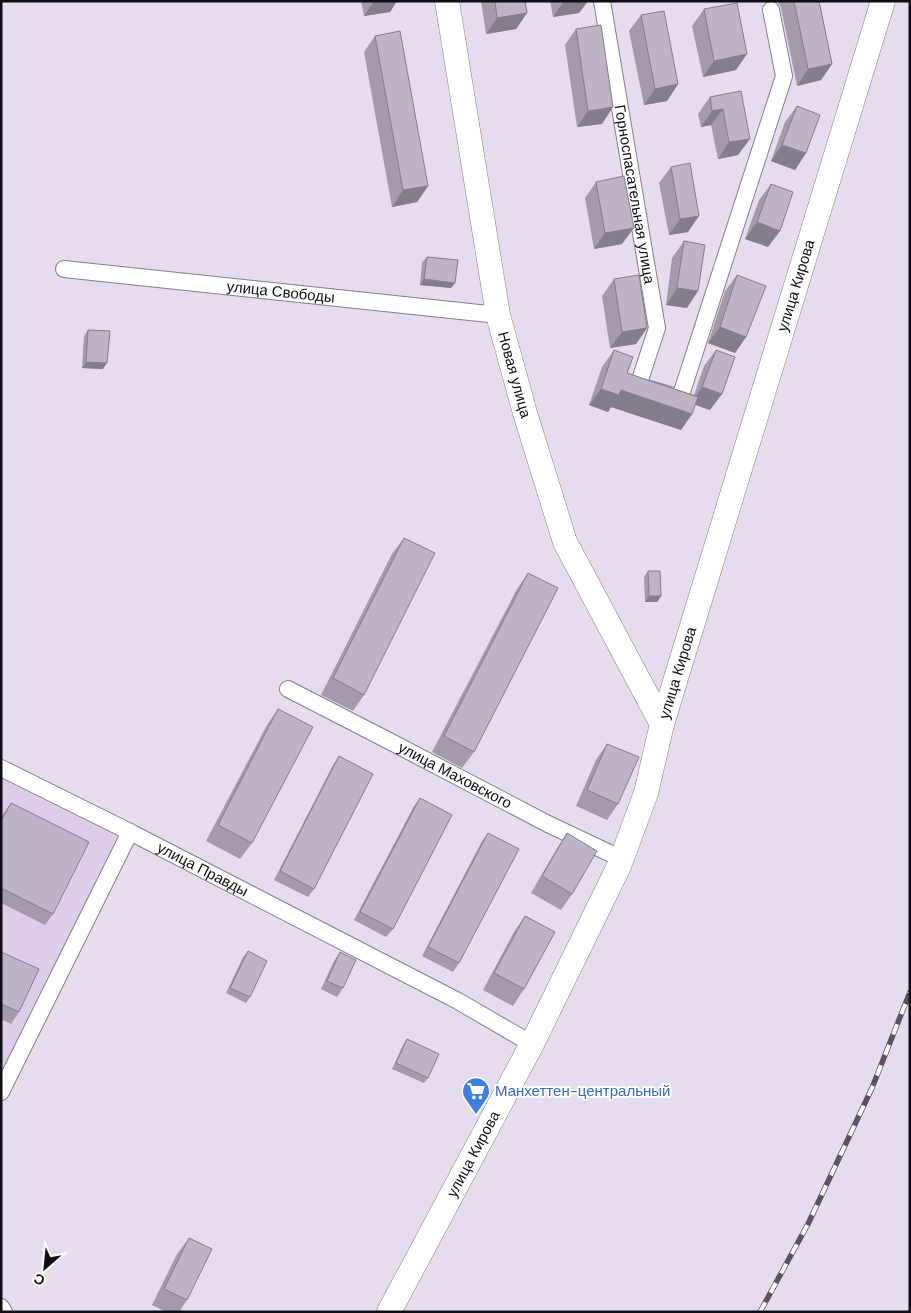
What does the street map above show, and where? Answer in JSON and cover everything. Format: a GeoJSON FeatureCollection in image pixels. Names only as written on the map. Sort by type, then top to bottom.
{"type":"FeatureCollection","features":[{"type":"Feature","properties":{"kind":"main road","name":"Новая улица"},"geometry":{"type":"LineString","coordinates":[[447,1],[498,314],[526,413],[565,542],[662,724]]}},
{"type":"Feature","properties":{"kind":"main road","name":"улица Кирова"},"geometry":{"type":"LineString","coordinates":[[389,1312],[532,1044],[622,859],[646,793],[662,724],[883,1]]}},
{"type":"Feature","properties":{"kind":"street","name":"Горноспасательная улица"},"geometry":{"type":"LineString","coordinates":[[602,1],[657,328],[638,386],[680,398],[784,76],[771,10]]}},
{"type":"Feature","properties":{"kind":"street","name":"улица Свободы"},"geometry":{"type":"LineString","coordinates":[[64,268],[498,314]]}},
{"type":"Feature","properties":{"kind":"street","name":"улица Маховского"},"geometry":{"type":"LineString","coordinates":[[288,689],[548,824],[622,859]]}},
{"type":"Feature","properties":{"kind":"street","name":"улица Правды"},"geometry":{"type":"LineString","coordinates":[[1,768],[130,832],[458,1001],[532,1044]]}},
{"type":"Feature","properties":{"kind":"street"},"geometry":{"type":"LineString","coordinates":[[1,1092],[130,832]]}},
{"type":"Feature","properties":{"kind":"street"},"geometry":{"type":"LineString","coordinates":[[1,1307],[4,1312]]}},
{"type":"Feature","properties":{"kind":"shaded area"},"geometry":{"type":"Polygon","coordinates":[[[1,777],[118,834],[1,1078],[1,777]]]}},
{"type":"Feature","properties":{"kind":"building"},"geometry":{"type":"Polygon","coordinates":[[[495,1],[525,1],[527,13],[497,18],[495,1]]]}},
{"type":"Feature","properties":{"kind":"building"},"geometry":{"type":"Polygon","coordinates":[[[794,1],[819,1],[832,64],[808,69],[794,1]]]}},
{"type":"Feature","properties":{"kind":"building"},"geometry":{"type":"Polygon","coordinates":[[[737,3],[747,54],[714,61],[704,9],[737,3]]]}},
{"type":"Feature","properties":{"kind":"building"},"geometry":{"type":"Polygon","coordinates":[[[664,11],[678,84],[655,89],[641,15],[664,11]]]}},
{"type":"Feature","properties":{"kind":"building"},"geometry":{"type":"Polygon","coordinates":[[[601,25],[613,107],[588,111],[576,29],[601,25]]]}},
{"type":"Feature","properties":{"kind":"building"},"geometry":{"type":"Polygon","coordinates":[[[400,31],[428,186],[403,190],[375,36],[400,31]]]}},
{"type":"Feature","properties":{"kind":"building"},"geometry":{"type":"Polygon","coordinates":[[[741,91],[750,139],[729,142],[723,109],[712,111],[710,97],[741,91]]]}},
{"type":"Feature","properties":{"kind":"building"},"geometry":{"type":"Polygon","coordinates":[[[797,106],[820,115],[806,153],[782,145],[797,106]]]}},
{"type":"Feature","properties":{"kind":"building"},"geometry":{"type":"Polygon","coordinates":[[[690,163],[699,216],[680,219],[671,167],[690,163]]]}},
{"type":"Feature","properties":{"kind":"building"},"geometry":{"type":"Polygon","coordinates":[[[624,176],[634,228],[605,233],[596,182],[624,176]]]}},
{"type":"Feature","properties":{"kind":"building"},"geometry":{"type":"Polygon","coordinates":[[[771,184],[793,192],[780,231],[757,222],[771,184]]]}},
{"type":"Feature","properties":{"kind":"building"},"geometry":{"type":"Polygon","coordinates":[[[684,241],[705,245],[698,291],[677,288],[684,241]]]}},
{"type":"Feature","properties":{"kind":"building"},"geometry":{"type":"Polygon","coordinates":[[[427,257],[458,260],[455,283],[424,279],[427,257]]]}},
{"type":"Feature","properties":{"kind":"building"},"geometry":{"type":"Polygon","coordinates":[[[639,275],[647,328],[622,332],[614,279],[639,275]]]}},
{"type":"Feature","properties":{"kind":"building"},"geometry":{"type":"Polygon","coordinates":[[[737,275],[766,286],[746,337],[720,327],[737,275]]]}},
{"type":"Feature","properties":{"kind":"building"},"geometry":{"type":"Polygon","coordinates":[[[88,330],[110,331],[107,363],[86,362],[88,330]]]}},
{"type":"Feature","properties":{"kind":"building"},"geometry":{"type":"Polygon","coordinates":[[[614,350],[633,357],[627,373],[698,397],[692,414],[621,390],[619,395],[601,389],[614,350]]]}},
{"type":"Feature","properties":{"kind":"building"},"geometry":{"type":"Polygon","coordinates":[[[716,350],[735,357],[722,394],[702,387],[716,350]]]}},
{"type":"Feature","properties":{"kind":"building"},"geometry":{"type":"Polygon","coordinates":[[[404,538],[435,553],[364,695],[333,678],[404,538]]]}},
{"type":"Feature","properties":{"kind":"building"},"geometry":{"type":"Polygon","coordinates":[[[648,571],[660,571],[661,596],[649,596],[648,571]]]}},
{"type":"Feature","properties":{"kind":"building"},"geometry":{"type":"Polygon","coordinates":[[[528,573],[558,588],[474,752],[444,736],[528,573]]]}},
{"type":"Feature","properties":{"kind":"building"},"geometry":{"type":"Polygon","coordinates":[[[278,709],[313,727],[252,843],[218,825],[278,709]]]}},
{"type":"Feature","properties":{"kind":"building"},"geometry":{"type":"Polygon","coordinates":[[[607,744],[639,757],[618,804],[587,790],[607,744]]]}},
{"type":"Feature","properties":{"kind":"building"},"geometry":{"type":"Polygon","coordinates":[[[339,756],[373,774],[314,889],[280,871],[339,756]]]}},
{"type":"Feature","properties":{"kind":"building"},"geometry":{"type":"Polygon","coordinates":[[[420,798],[452,815],[393,929],[360,912],[420,798]]]}},
{"type":"Feature","properties":{"kind":"building"},"geometry":{"type":"Polygon","coordinates":[[[11,803],[89,842],[53,914],[1,888],[1,821],[11,803]]]}},
{"type":"Feature","properties":{"kind":"building"},"geometry":{"type":"Polygon","coordinates":[[[488,833],[519,849],[459,963],[428,947],[488,833]]]}},
{"type":"Feature","properties":{"kind":"building"},"geometry":{"type":"Polygon","coordinates":[[[567,833],[597,851],[572,894],[542,876],[567,833]]]}},
{"type":"Feature","properties":{"kind":"building"},"geometry":{"type":"Polygon","coordinates":[[[525,916],[555,932],[524,989],[494,973],[525,916]]]}},
{"type":"Feature","properties":{"kind":"building"},"geometry":{"type":"Polygon","coordinates":[[[248,951],[267,961],[250,997],[230,988],[248,951]]]}},
{"type":"Feature","properties":{"kind":"building"},"geometry":{"type":"Polygon","coordinates":[[[1,952],[39,969],[19,1012],[1,1004],[1,952]]]}},
{"type":"Feature","properties":{"kind":"building"},"geometry":{"type":"Polygon","coordinates":[[[340,952],[356,960],[343,988],[327,981],[340,952]]]}},
{"type":"Feature","properties":{"kind":"building"},"geometry":{"type":"Polygon","coordinates":[[[407,1039],[439,1054],[428,1078],[396,1063],[407,1039]]]}},
{"type":"Feature","properties":{"kind":"building"},"geometry":{"type":"Polygon","coordinates":[[[189,1238],[212,1249],[187,1300],[164,1289],[189,1238]]]}},
{"type":"Feature","properties":{"kind":"railway"},"geometry":{"type":"LineString","coordinates":[[760,1312],[808,1224],[872,1088],[910,992]]}},
{"type":"Feature","properties":{"kind":"place","name":"Манхеттен-центральный"},"geometry":{"type":"Point","coordinates":[476,1115]}}]}
